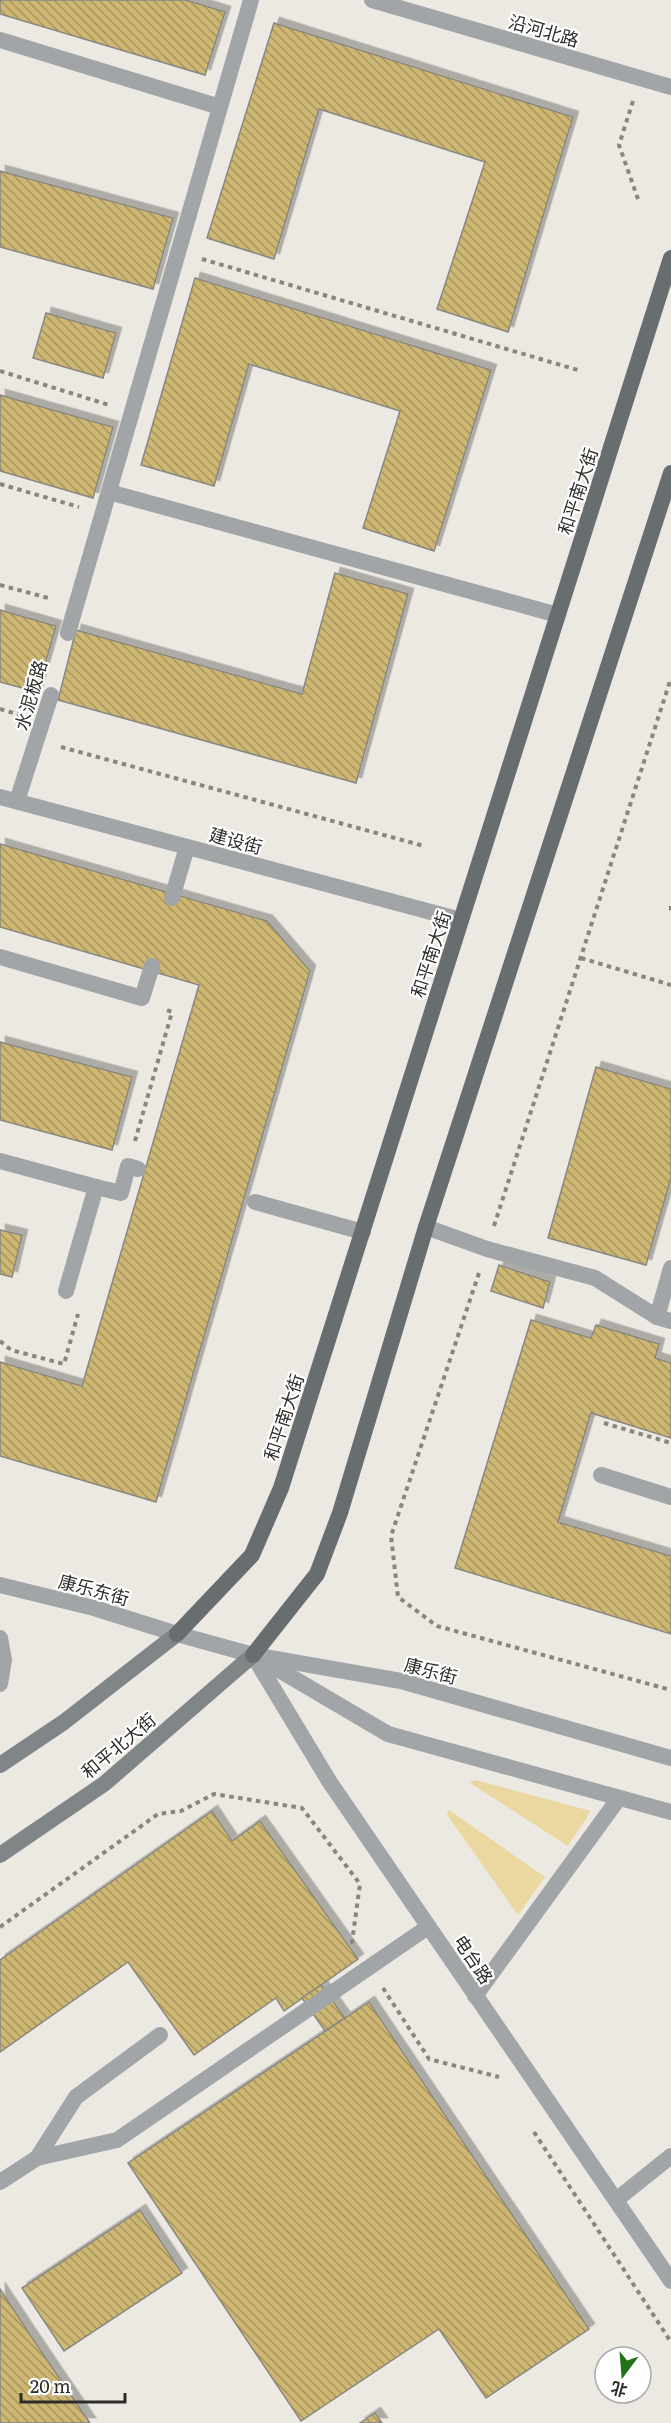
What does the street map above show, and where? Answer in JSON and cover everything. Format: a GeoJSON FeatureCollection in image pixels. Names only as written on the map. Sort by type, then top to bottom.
{"type":"FeatureCollection","features":[{"type":"Feature","properties":{"kind":"main road","name":"和平南大街"},"geometry":{"type":"LineString","coordinates":[[177,1634],[252,1556],[281,1488],[671,258]]}},
{"type":"Feature","properties":{"kind":"main road"},"geometry":{"type":"LineString","coordinates":[[253,1655],[317,1574],[340,1514],[426,1227],[671,473]]}},
{"type":"Feature","properties":{"kind":"main road"},"geometry":{"type":"LineString","coordinates":[[0,1765],[64,1722],[177,1634]]}},
{"type":"Feature","properties":{"kind":"main road","name":"和平北大街"},"geometry":{"type":"LineString","coordinates":[[0,1855],[104,1784],[253,1655]]}},
{"type":"Feature","properties":{"kind":"street"},"geometry":{"type":"LineString","coordinates":[[68,633],[251,0]]}},
{"type":"Feature","properties":{"kind":"street","name":"沿河北路"},"geometry":{"type":"LineString","coordinates":[[372,0],[671,87]]}},
{"type":"Feature","properties":{"kind":"street"},"geometry":{"type":"LineString","coordinates":[[0,40],[220,106]]}},
{"type":"Feature","properties":{"kind":"street"},"geometry":{"type":"LineString","coordinates":[[109,492],[558,615]]}},
{"type":"Feature","properties":{"kind":"street","name":"水泥板路"},"geometry":{"type":"LineString","coordinates":[[17,801],[51,695]]}},
{"type":"Feature","properties":{"kind":"street","name":"建设街"},"geometry":{"type":"LineString","coordinates":[[0,797],[462,920]]}},
{"type":"Feature","properties":{"kind":"street"},"geometry":{"type":"LineString","coordinates":[[172,898],[187,847]]}},
{"type":"Feature","properties":{"kind":"street"},"geometry":{"type":"LineString","coordinates":[[0,957],[142,998],[152,966]]}},
{"type":"Feature","properties":{"kind":"street"},"geometry":{"type":"LineString","coordinates":[[0,1161],[121,1193],[133,1167]]}},
{"type":"Feature","properties":{"kind":"street"},"geometry":{"type":"LineString","coordinates":[[66,1291],[96,1187]]}},
{"type":"Feature","properties":{"kind":"street"},"geometry":{"type":"LineString","coordinates":[[255,1202],[363,1232]]}},
{"type":"Feature","properties":{"kind":"street"},"geometry":{"type":"LineString","coordinates":[[426,1227],[487,1249],[595,1278],[664,1319],[671,1268]]}},
{"type":"Feature","properties":{"kind":"street"},"geometry":{"type":"LineString","coordinates":[[601,1475],[671,1497]]}},
{"type":"Feature","properties":{"kind":"street","name":"康乐东街"},"geometry":{"type":"LineString","coordinates":[[0,1585],[94,1608],[177,1634]]}},
{"type":"Feature","properties":{"kind":"street","name":"康乐街"},"geometry":{"type":"LineString","coordinates":[[177,1634],[253,1655],[401,1681],[671,1758]]}},
{"type":"Feature","properties":{"kind":"street"},"geometry":{"type":"LineString","coordinates":[[0,1638],[4,1660],[0,1684]]}},
{"type":"Feature","properties":{"kind":"street"},"geometry":{"type":"LineString","coordinates":[[253,1655],[388,1734],[671,1812]]}},
{"type":"Feature","properties":{"kind":"street","name":"电台路"},"geometry":{"type":"LineString","coordinates":[[253,1655],[329,1781],[671,2281]]}},
{"type":"Feature","properties":{"kind":"street"},"geometry":{"type":"LineString","coordinates":[[475,1996],[619,1798]]}},
{"type":"Feature","properties":{"kind":"street"},"geometry":{"type":"LineString","coordinates":[[0,2182],[37,2158],[117,2140],[428,1927]]}},
{"type":"Feature","properties":{"kind":"street"},"geometry":{"type":"LineString","coordinates":[[37,2158],[76,2097],[160,2035]]}},
{"type":"Feature","properties":{"kind":"street"},"geometry":{"type":"LineString","coordinates":[[616,2200],[671,2156]]}},
{"type":"Feature","properties":{"kind":"path"},"geometry":{"type":"LineString","coordinates":[[638,200],[620,145],[640,78]]}},
{"type":"Feature","properties":{"kind":"path"},"geometry":{"type":"LineString","coordinates":[[178,252],[581,371]]}},
{"type":"Feature","properties":{"kind":"path"},"geometry":{"type":"LineString","coordinates":[[0,371],[102,403]]}},
{"type":"Feature","properties":{"kind":"path"},"geometry":{"type":"LineString","coordinates":[[0,484],[77,506]]}},
{"type":"Feature","properties":{"kind":"path"},"geometry":{"type":"LineString","coordinates":[[0,585],[76,606]]}},
{"type":"Feature","properties":{"kind":"path"},"geometry":{"type":"LineString","coordinates":[[671,678],[487,1249],[391,1536],[399,1597],[436,1626],[671,1690]]}},
{"type":"Feature","properties":{"kind":"path"},"geometry":{"type":"LineString","coordinates":[[37,741],[424,846]]}},
{"type":"Feature","properties":{"kind":"path"},"geometry":{"type":"LineString","coordinates":[[671,906],[671,911]]}},
{"type":"Feature","properties":{"kind":"path"},"geometry":{"type":"LineString","coordinates":[[581,958],[671,985]]}},
{"type":"Feature","properties":{"kind":"path"},"geometry":{"type":"LineString","coordinates":[[133,1167],[172,1012],[142,998]]}},
{"type":"Feature","properties":{"kind":"path"},"geometry":{"type":"LineString","coordinates":[[0,1341],[10,1350],[64,1364],[79,1310],[66,1291]]}},
{"type":"Feature","properties":{"kind":"path"},"geometry":{"type":"LineString","coordinates":[[604,1423],[671,1443]]}},
{"type":"Feature","properties":{"kind":"shaded area"},"geometry":{"type":"Polygon","coordinates":[[[475,1780],[591,1811],[568,1846],[470,1783],[475,1780]]]}},
{"type":"Feature","properties":{"kind":"shaded area"},"geometry":{"type":"Polygon","coordinates":[[[449,1810],[545,1877],[518,1915],[447,1815],[449,1810]]]}},
{"type":"Feature","properties":{"kind":"building"},"geometry":{"type":"Polygon","coordinates":[[[0,0],[186,0],[225,12],[205,75],[0,14],[0,0]]]}},
{"type":"Feature","properties":{"kind":"building"},"geometry":{"type":"Polygon","coordinates":[[[274,23],[573,117],[508,332],[437,309],[485,162],[319,109],[274,259],[207,238],[274,23]]]}},
{"type":"Feature","properties":{"kind":"building"},"geometry":{"type":"Polygon","coordinates":[[[0,171],[173,218],[153,289],[0,247],[0,171]]]}},
{"type":"Feature","properties":{"kind":"building"},"geometry":{"type":"Polygon","coordinates":[[[195,278],[491,370],[434,551],[363,528],[400,411],[249,364],[214,486],[141,465],[195,278]]]}},
{"type":"Feature","properties":{"kind":"building"},"geometry":{"type":"Polygon","coordinates":[[[46,313],[116,333],[103,378],[33,358],[46,313]]]}},
{"type":"Feature","properties":{"kind":"building"},"geometry":{"type":"Polygon","coordinates":[[[0,395],[113,427],[93,498],[0,471],[0,395]]]}},
{"type":"Feature","properties":{"kind":"building"},"geometry":{"type":"Polygon","coordinates":[[[335,573],[408,594],[356,783],[58,700],[76,630],[302,694],[335,573]]]}},
{"type":"Feature","properties":{"kind":"building"},"geometry":{"type":"Polygon","coordinates":[[[0,610],[56,626],[37,692],[0,682],[0,610]]]}},
{"type":"Feature","properties":{"kind":"building"},"geometry":{"type":"Polygon","coordinates":[[[0,844],[267,921],[310,971],[156,1502],[0,1456],[0,1362],[82,1386],[199,985],[0,927],[0,844]]]}},
{"type":"Feature","properties":{"kind":"building"},"geometry":{"type":"Polygon","coordinates":[[[0,1042],[132,1077],[112,1150],[0,1120],[0,1042]]]}},
{"type":"Feature","properties":{"kind":"building"},"geometry":{"type":"Polygon","coordinates":[[[596,1067],[671,1089],[671,1178],[646,1265],[548,1238],[596,1067]]]}},
{"type":"Feature","properties":{"kind":"building"},"geometry":{"type":"Polygon","coordinates":[[[0,1230],[22,1235],[12,1277],[0,1274],[0,1230]]]}},
{"type":"Feature","properties":{"kind":"building"},"geometry":{"type":"Polygon","coordinates":[[[499,1265],[550,1282],[543,1308],[491,1291],[499,1265]]]}},
{"type":"Feature","properties":{"kind":"building"},"geometry":{"type":"Polygon","coordinates":[[[531,1320],[591,1338],[596,1325],[659,1344],[655,1358],[671,1363],[671,1438],[591,1413],[558,1522],[671,1556],[671,1634],[455,1568],[531,1320]]]}},
{"type":"Feature","properties":{"kind":"building"},"geometry":{"type":"Polygon","coordinates":[[[212,1811],[232,1841],[260,1821],[358,1959],[284,2011],[276,1998],[194,2055],[128,1962],[0,2052],[0,1960],[212,1811]]]}},
{"type":"Feature","properties":{"kind":"building"},"geometry":{"type":"Polygon","coordinates":[[[321,1985],[345,2018],[325,2031],[302,1998],[321,1985]]]}},
{"type":"Feature","properties":{"kind":"building"},"geometry":{"type":"Polygon","coordinates":[[[369,2002],[589,2329],[486,2398],[439,2329],[301,2421],[128,2163],[369,2002]]]}},
{"type":"Feature","properties":{"kind":"building"},"geometry":{"type":"Polygon","coordinates":[[[140,2210],[182,2273],[64,2351],[22,2288],[140,2210]]]}},
{"type":"Feature","properties":{"kind":"building"},"geometry":{"type":"Polygon","coordinates":[[[0,2289],[33,2339],[90,2423],[0,2423],[0,2289]]]}},
{"type":"Feature","properties":{"kind":"building"},"geometry":{"type":"Polygon","coordinates":[[[375,2413],[382,2423],[360,2423],[375,2413]]]}}]}
